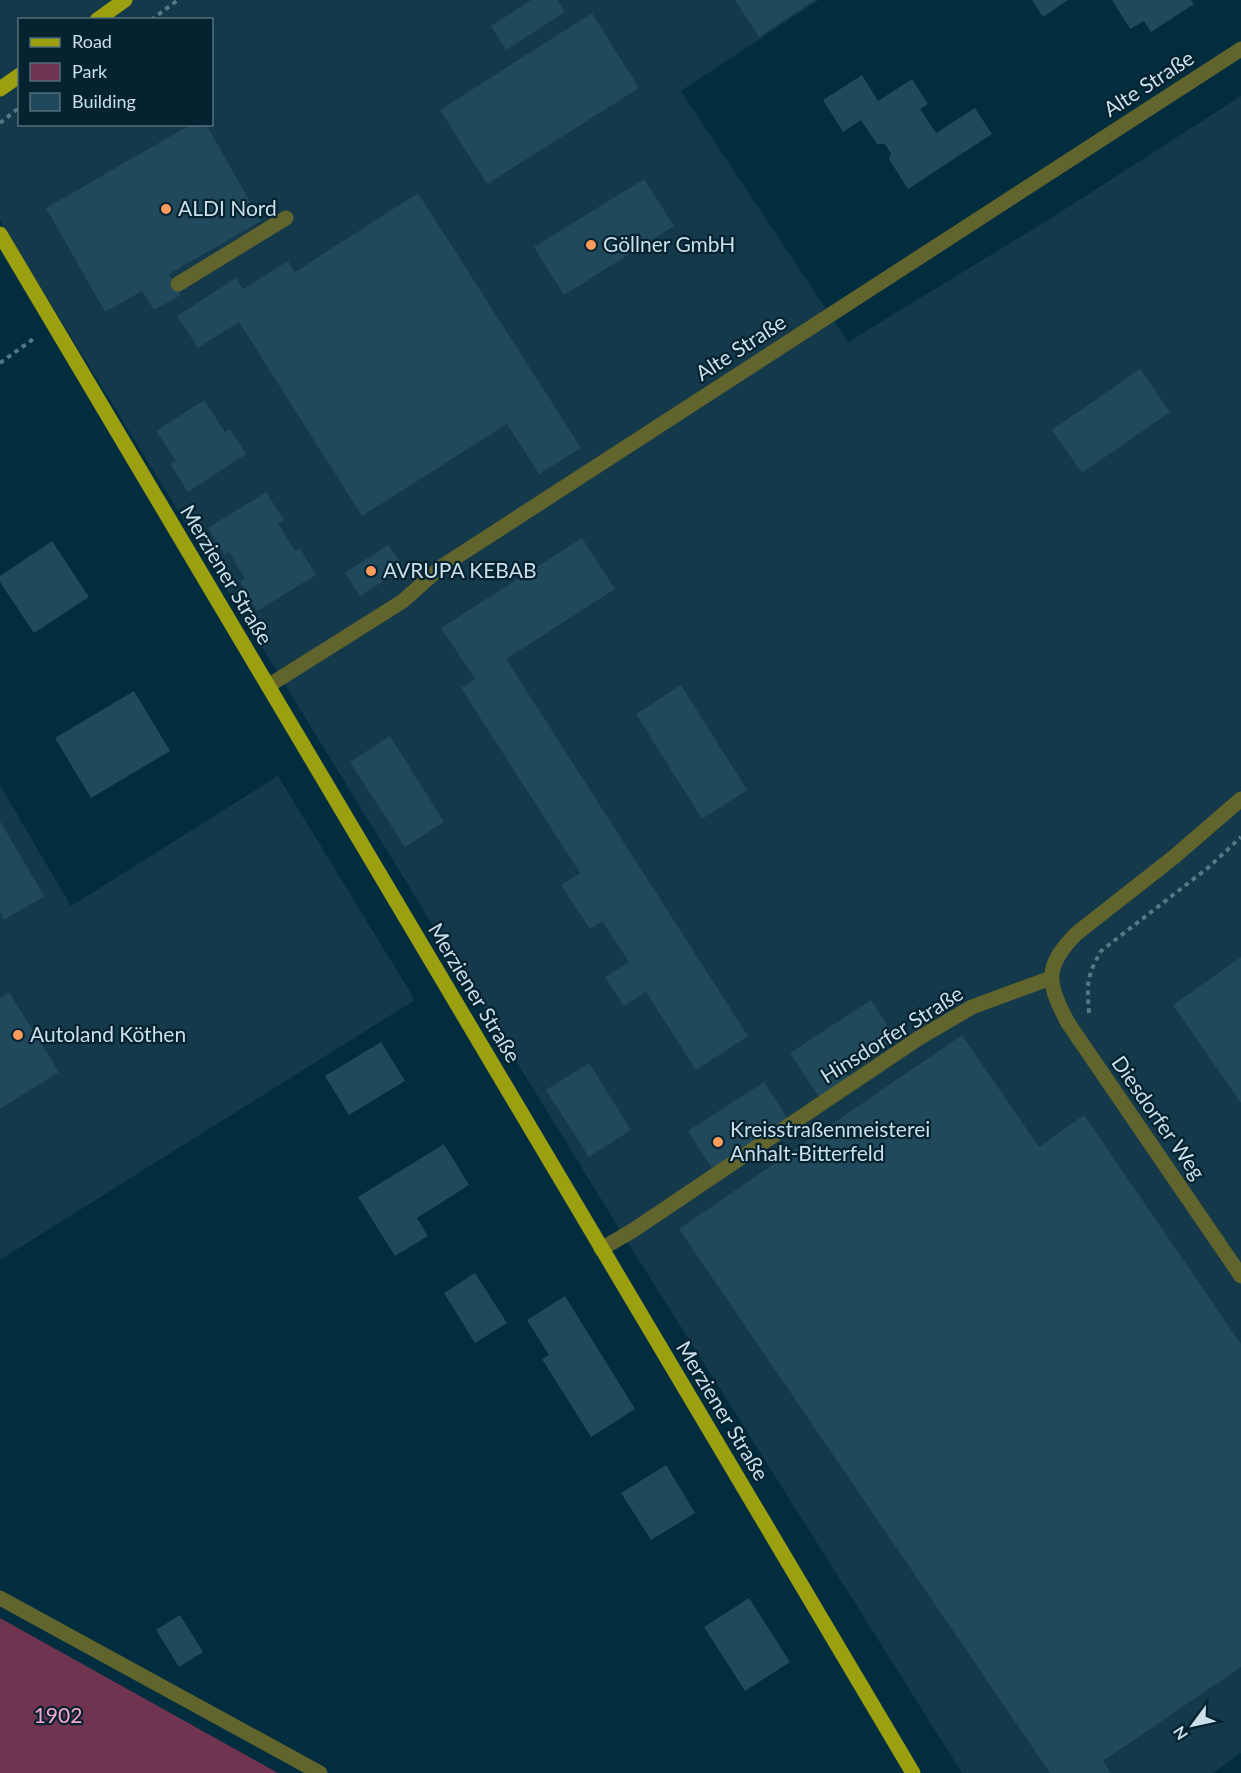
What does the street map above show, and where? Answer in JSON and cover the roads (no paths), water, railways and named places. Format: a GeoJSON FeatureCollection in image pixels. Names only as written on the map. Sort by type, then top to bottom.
{"type":"FeatureCollection","features":[{"type":"Feature","properties":{"kind":"main road"},"geometry":{"type":"LineString","coordinates":[[101,18],[125,0]]}},
{"type":"Feature","properties":{"kind":"main road"},"geometry":{"type":"LineString","coordinates":[[0,89],[18,76]]}},
{"type":"Feature","properties":{"kind":"main road","name":"Merziener Straße"},"geometry":{"type":"LineString","coordinates":[[0,234],[913,1773]]}},
{"type":"Feature","properties":{"kind":"street","name":"Alte Straße"},"geometry":{"type":"LineString","coordinates":[[268,687],[404,600],[441,567],[1241,49]]}},
{"type":"Feature","properties":{"kind":"street"},"geometry":{"type":"LineString","coordinates":[[178,284],[286,218]]}},
{"type":"Feature","properties":{"kind":"street"},"geometry":{"type":"LineString","coordinates":[[1051,978],[1054,964],[1064,946],[1077,933],[1174,857],[1241,799]]}},
{"type":"Feature","properties":{"kind":"street","name":"Hinsdorfer Straße"},"geometry":{"type":"LineString","coordinates":[[601,1249],[632,1231],[919,1038],[972,1007],[1051,978]]}},
{"type":"Feature","properties":{"kind":"street","name":"Diesdorfer Weg"},"geometry":{"type":"LineString","coordinates":[[1051,978],[1056,1000],[1078,1038],[1241,1276]]}},
{"type":"Feature","properties":{"kind":"street"},"geometry":{"type":"LineString","coordinates":[[0,1598],[320,1773]]}},
{"type":"Feature","properties":{"kind":"place","name":"ALDI Nord"},"geometry":{"type":"Point","coordinates":[166,209]}},
{"type":"Feature","properties":{"kind":"place","name":"Göllner GmbH"},"geometry":{"type":"Point","coordinates":[591,245]}},
{"type":"Feature","properties":{"kind":"place","name":"AVRUPA KEBAB"},"geometry":{"type":"Point","coordinates":[371,571]}},
{"type":"Feature","properties":{"kind":"place","name":"Autoland Köthen"},"geometry":{"type":"Point","coordinates":[18,1035]}},
{"type":"Feature","properties":{"kind":"place","name":"Kreisstraßenmeisterei Anhalt-Bitterfeld"},"geometry":{"type":"Point","coordinates":[718,1142]}},
{"type":"Feature","properties":{"kind":"park label","name":"1902"},"geometry":{"type":"Point","coordinates":[58,1716]}}]}
